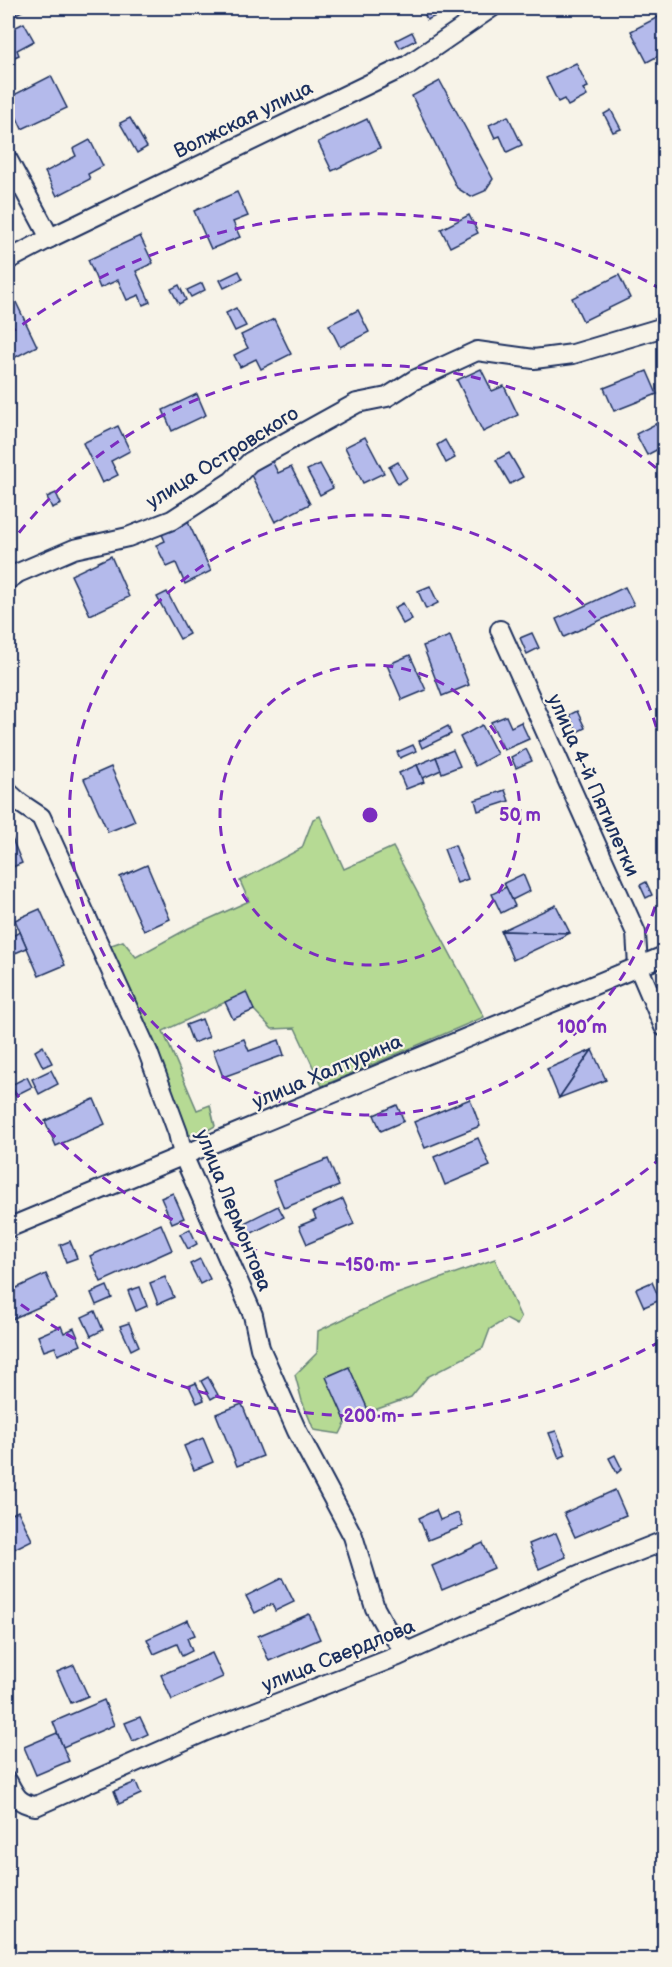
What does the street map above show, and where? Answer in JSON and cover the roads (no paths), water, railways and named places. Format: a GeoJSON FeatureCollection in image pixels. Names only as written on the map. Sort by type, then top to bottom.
{"type":"FeatureCollection","features":[{"type":"Feature","properties":{"kind":"street","name":"Волжская улица"},"geometry":{"type":"LineString","coordinates":[[8,260],[408,64],[489,8]]}},
{"type":"Feature","properties":{"kind":"street"},"geometry":{"type":"LineString","coordinates":[[8,160],[50,238]]}},
{"type":"Feature","properties":{"kind":"street","name":"улица Островского"},"geometry":{"type":"LineString","coordinates":[[8,580],[18,573],[74,549],[128,537],[172,520],[232,481],[250,462],[357,403],[387,397],[414,380],[477,351],[534,359],[573,354],[664,327]]}},
{"type":"Feature","properties":{"kind":"street","name":"улица 4-й Пятилетки"},"geometry":{"type":"LineString","coordinates":[[500,630],[636,933],[638,966],[664,1027]]}},
{"type":"Feature","properties":{"kind":"street","name":"улица Лермонтова"},"geometry":{"type":"LineString","coordinates":[[8,792],[41,817],[148,1052],[178,1133],[183,1155],[253,1315],[260,1348],[297,1431],[353,1536],[375,1608],[386,1629],[408,1652]]}},
{"type":"Feature","properties":{"kind":"street","name":"улица Халтурина"},"geometry":{"type":"LineString","coordinates":[[8,1228],[664,956]]}},
{"type":"Feature","properties":{"kind":"street","name":"улица Свердлова"},"geometry":{"type":"LineString","coordinates":[[8,1782],[15,1797],[28,1805],[36,1806],[206,1731],[408,1652],[585,1572],[664,1541]]}}]}
